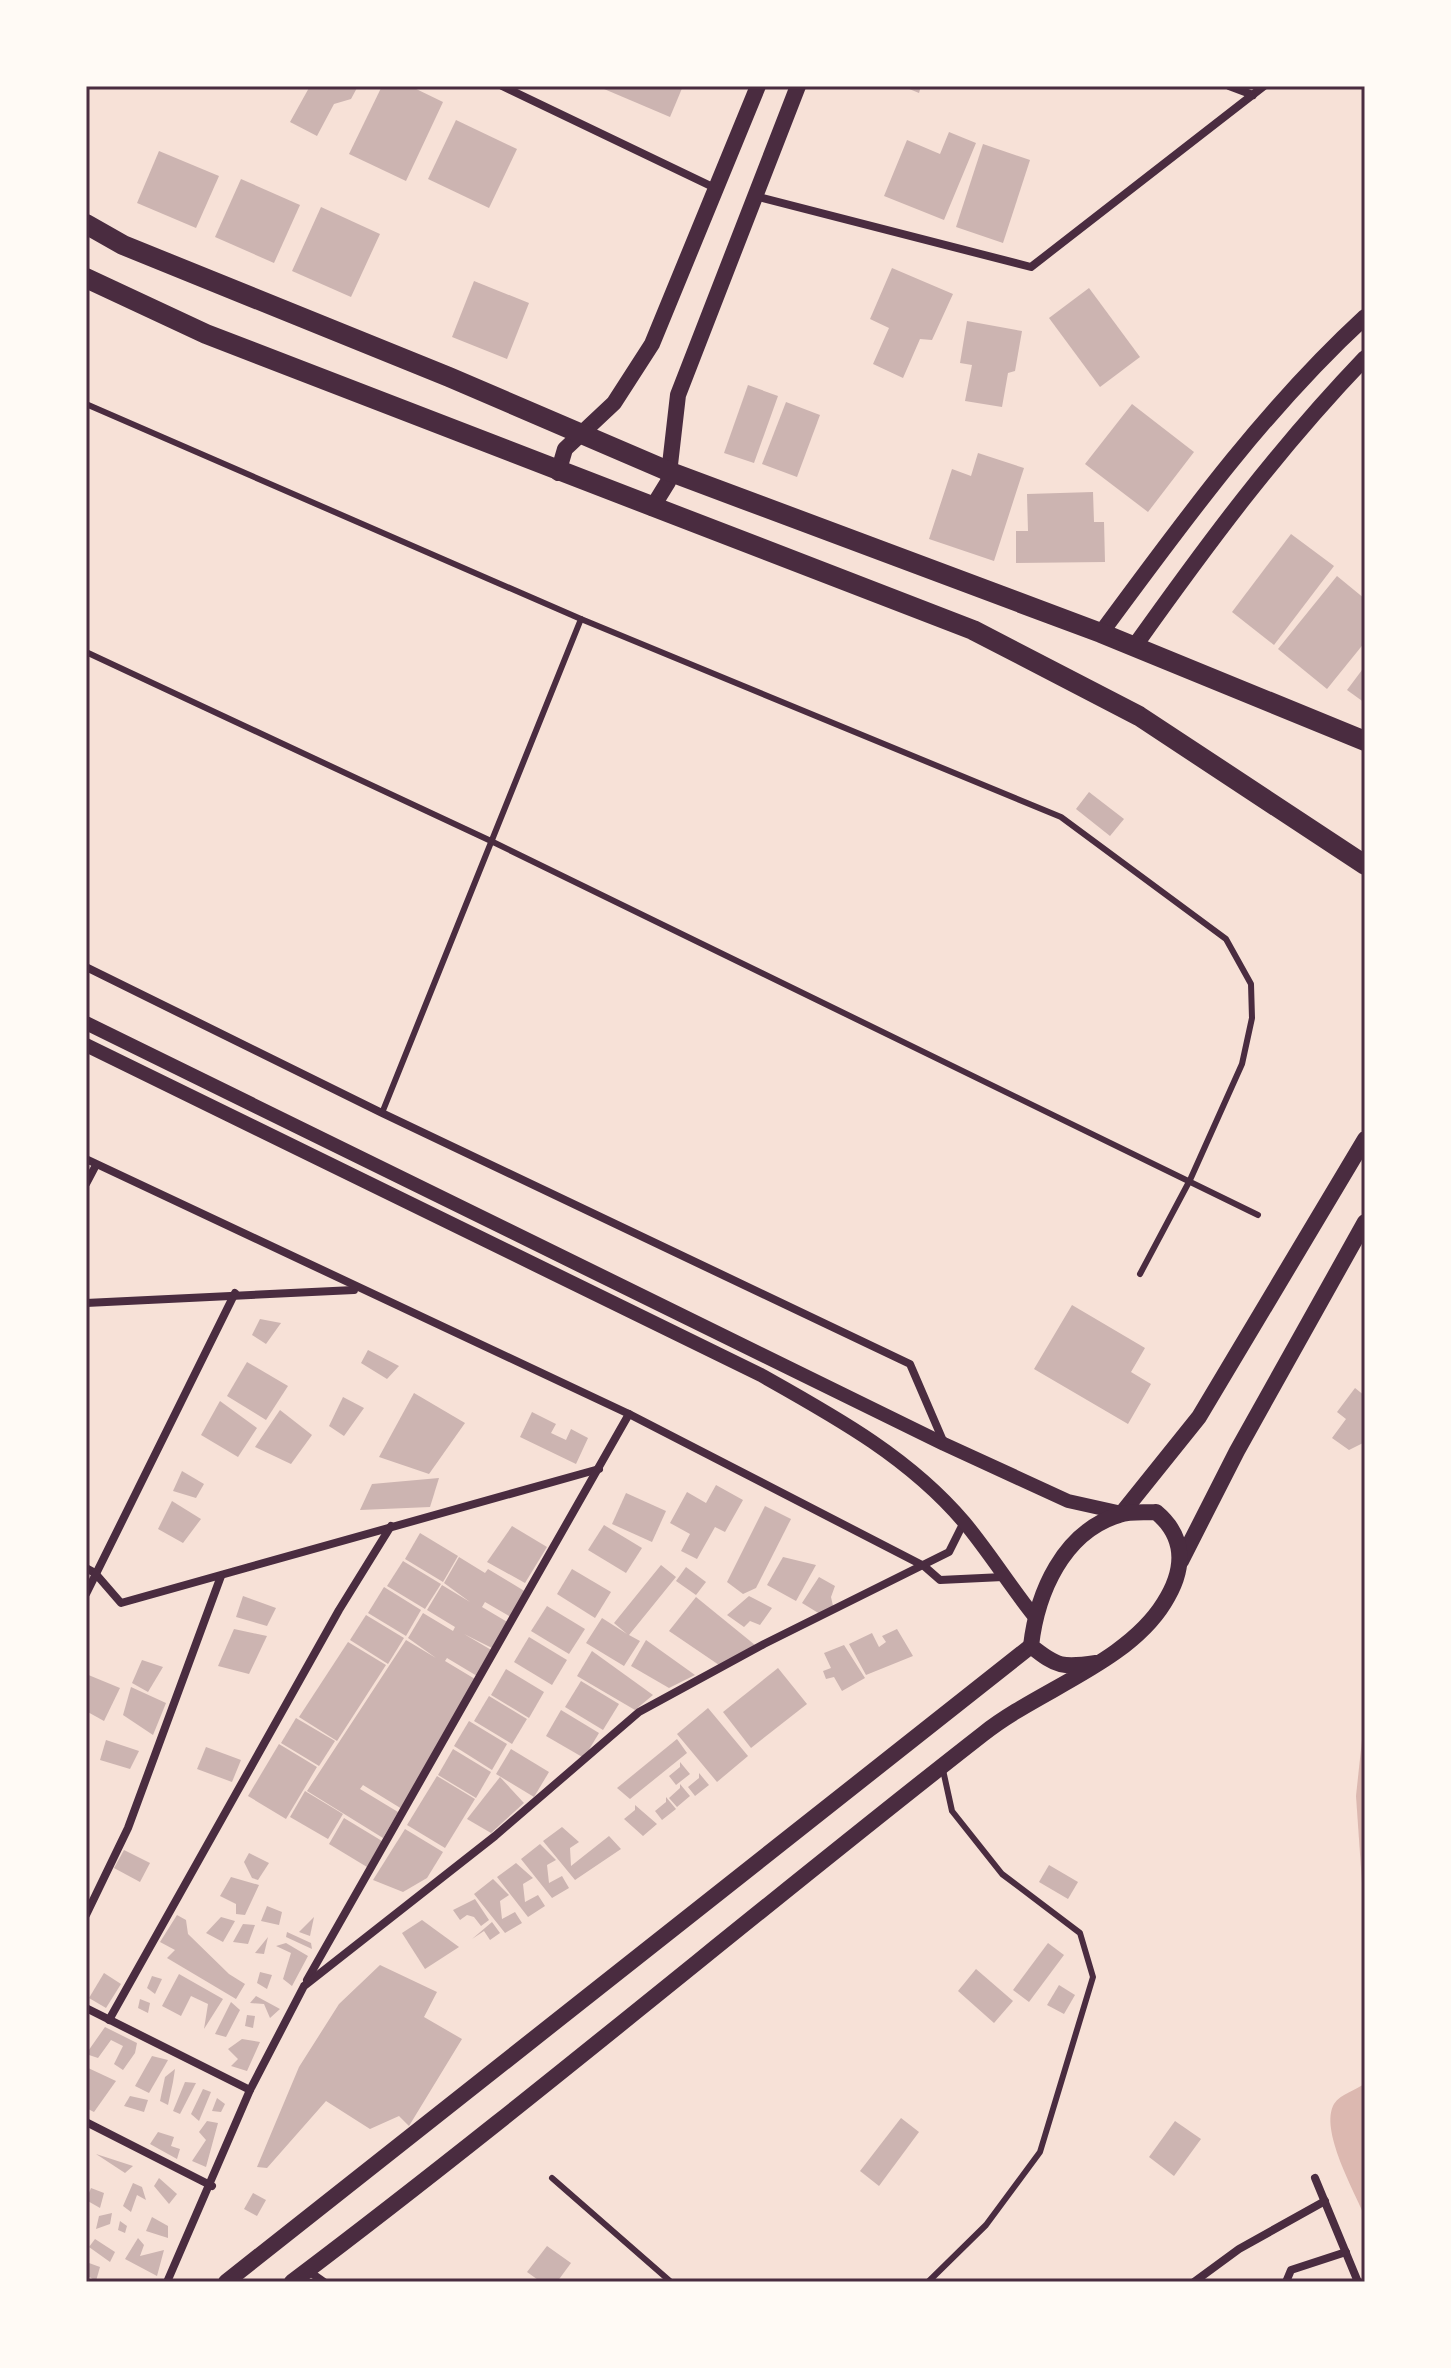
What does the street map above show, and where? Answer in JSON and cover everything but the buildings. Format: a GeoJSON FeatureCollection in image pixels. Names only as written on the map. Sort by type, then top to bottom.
{"type":"FeatureCollection","features":[{"type":"Feature","properties":{"kind":"highway"},"geometry":{"type":"LineString","coordinates":[[86,224],[123,245],[583,433],[668,471],[1101,633],[1365,741]]}},
{"type":"Feature","properties":{"kind":"highway"},"geometry":{"type":"LineString","coordinates":[[86,278],[206,334],[558,473],[973,630],[1139,716],[1365,865]]}},
{"type":"Feature","properties":{"kind":"main road"},"geometry":{"type":"LineString","coordinates":[[558,473],[565,449],[614,403],[652,344],[758,86]]}},
{"type":"Feature","properties":{"kind":"main road"},"geometry":{"type":"LineString","coordinates":[[652,508],[666,489],[678,395],[798,86]]}},
{"type":"Feature","properties":{"kind":"main road"},"geometry":{"type":"LineString","coordinates":[[1101,633],[1210,485],[1276,407],[1365,317]]}},
{"type":"Feature","properties":{"kind":"main road"},"geometry":{"type":"LineString","coordinates":[[1134,647],[1237,503],[1303,424],[1365,358]]}},
{"type":"Feature","properties":{"kind":"main road"},"geometry":{"type":"LineString","coordinates":[[1122,1513],[1199,1417],[1365,1139]]}},
{"type":"Feature","properties":{"kind":"main road"},"geometry":{"type":"LineString","coordinates":[[292,2282],[1002,1719],[1132,1642],[1165,1603],[1181,1561],[1365,1222]]}},
{"type":"Feature","properties":{"kind":"main road"},"geometry":{"type":"LineString","coordinates":[[226,2282],[1031,1646],[1034,1616],[1046,1581],[1069,1550],[1098,1523],[1122,1513],[1156,1512],[1174,1527],[1181,1561]]}},
{"type":"Feature","properties":{"kind":"main road"},"geometry":{"type":"LineString","coordinates":[[1031,1646],[1051,1663],[1067,1667],[1096,1663]]}},
{"type":"Feature","properties":{"kind":"street"},"geometry":{"type":"LineString","coordinates":[[502,86],[716,189]]}},
{"type":"Feature","properties":{"kind":"street"},"geometry":{"type":"LineString","coordinates":[[1229,86],[1253,95]]}},
{"type":"Feature","properties":{"kind":"street"},"geometry":{"type":"LineString","coordinates":[[754,196],[1031,267],[1264,86]]}},
{"type":"Feature","properties":{"kind":"street"},"geometry":{"type":"LineString","coordinates":[[86,967],[382,1113],[910,1364],[944,1444]]}},
{"type":"Feature","properties":{"kind":"street"},"geometry":{"type":"LineString","coordinates":[[86,1023],[944,1444],[1068,1501],[1122,1513]]}},
{"type":"Feature","properties":{"kind":"street"},"geometry":{"type":"LineString","coordinates":[[86,1045],[761,1375],[849,1425],[907,1467],[964,1522],[1034,1616]]}},
{"type":"Feature","properties":{"kind":"street"},"geometry":{"type":"LineString","coordinates":[[86,1159],[358,1290],[629,1414],[924,1566],[940,1580],[1003,1577]]}},
{"type":"Feature","properties":{"kind":"street"},"geometry":{"type":"LineString","coordinates":[[86,1184],[96,1165]]}},
{"type":"Feature","properties":{"kind":"street"},"geometry":{"type":"LineString","coordinates":[[86,1303],[235,1293],[358,1290]]}},
{"type":"Feature","properties":{"kind":"street"},"geometry":{"type":"LineString","coordinates":[[86,1594],[235,1293]]}},
{"type":"Feature","properties":{"kind":"street"},"geometry":{"type":"LineString","coordinates":[[167,2282],[212,2186],[250,2090],[304,1986],[629,1414]]}},
{"type":"Feature","properties":{"kind":"street"},"geometry":{"type":"LineString","coordinates":[[86,1568],[95,1573],[121,1603],[599,1469]]}},
{"type":"Feature","properties":{"kind":"street"},"geometry":{"type":"LineString","coordinates":[[304,1986],[495,1836],[639,1712],[764,1644],[949,1552],[964,1522]]}},
{"type":"Feature","properties":{"kind":"street"},"geometry":{"type":"LineString","coordinates":[[109,2020],[339,1610],[391,1526]]}},
{"type":"Feature","properties":{"kind":"street"},"geometry":{"type":"LineString","coordinates":[[86,1915],[128,1828],[221,1576]]}},
{"type":"Feature","properties":{"kind":"street"},"geometry":{"type":"LineString","coordinates":[[86,2008],[250,2090]]}},
{"type":"Feature","properties":{"kind":"street"},"geometry":{"type":"LineString","coordinates":[[86,2122],[212,2186]]}},
{"type":"Feature","properties":{"kind":"street"},"geometry":{"type":"LineString","coordinates":[[1315,2178],[1358,2282]]}},
{"type":"Feature","properties":{"kind":"street"},"geometry":{"type":"LineString","coordinates":[[1194,2282],[1239,2249],[1325,2201]]}},
{"type":"Feature","properties":{"kind":"street"},"geometry":{"type":"LineString","coordinates":[[1286,2282],[1291,2270],[1346,2252]]}},
{"type":"Feature","properties":{"kind":"street"},"geometry":{"type":"LineString","coordinates":[[307,2270],[324,2282]]}},
{"type":"Feature","properties":{"kind":"lane"},"geometry":{"type":"LineString","coordinates":[[86,404],[581,619],[1061,817],[1226,939],[1251,984],[1252,1018],[1242,1064],[1190,1180],[1140,1274]]}},
{"type":"Feature","properties":{"kind":"lane"},"geometry":{"type":"LineString","coordinates":[[382,1113],[581,619]]}},
{"type":"Feature","properties":{"kind":"lane"},"geometry":{"type":"LineString","coordinates":[[86,652],[491,841],[1258,1215]]}},
{"type":"Feature","properties":{"kind":"lane"},"geometry":{"type":"LineString","coordinates":[[928,2282],[986,2225],[1040,2152],[1093,1977],[1080,1933],[1002,1874],[952,1811],[942,1766]]}},
{"type":"Feature","properties":{"kind":"lane"},"geometry":{"type":"LineString","coordinates":[[552,2178],[671,2282]]}},
{"type":"Feature","properties":{"kind":"shaded area"},"geometry":{"type":"Polygon","coordinates":[[[1365,1712],[1365,1926],[1356,1796],[1365,1712]]]}},
{"type":"Feature","properties":{"kind":"shaded area"},"geometry":{"type":"Polygon","coordinates":[[[1365,2083],[1365,2217],[1335,2145],[1331,2115],[1337,2100],[1365,2083]]]}}]}
